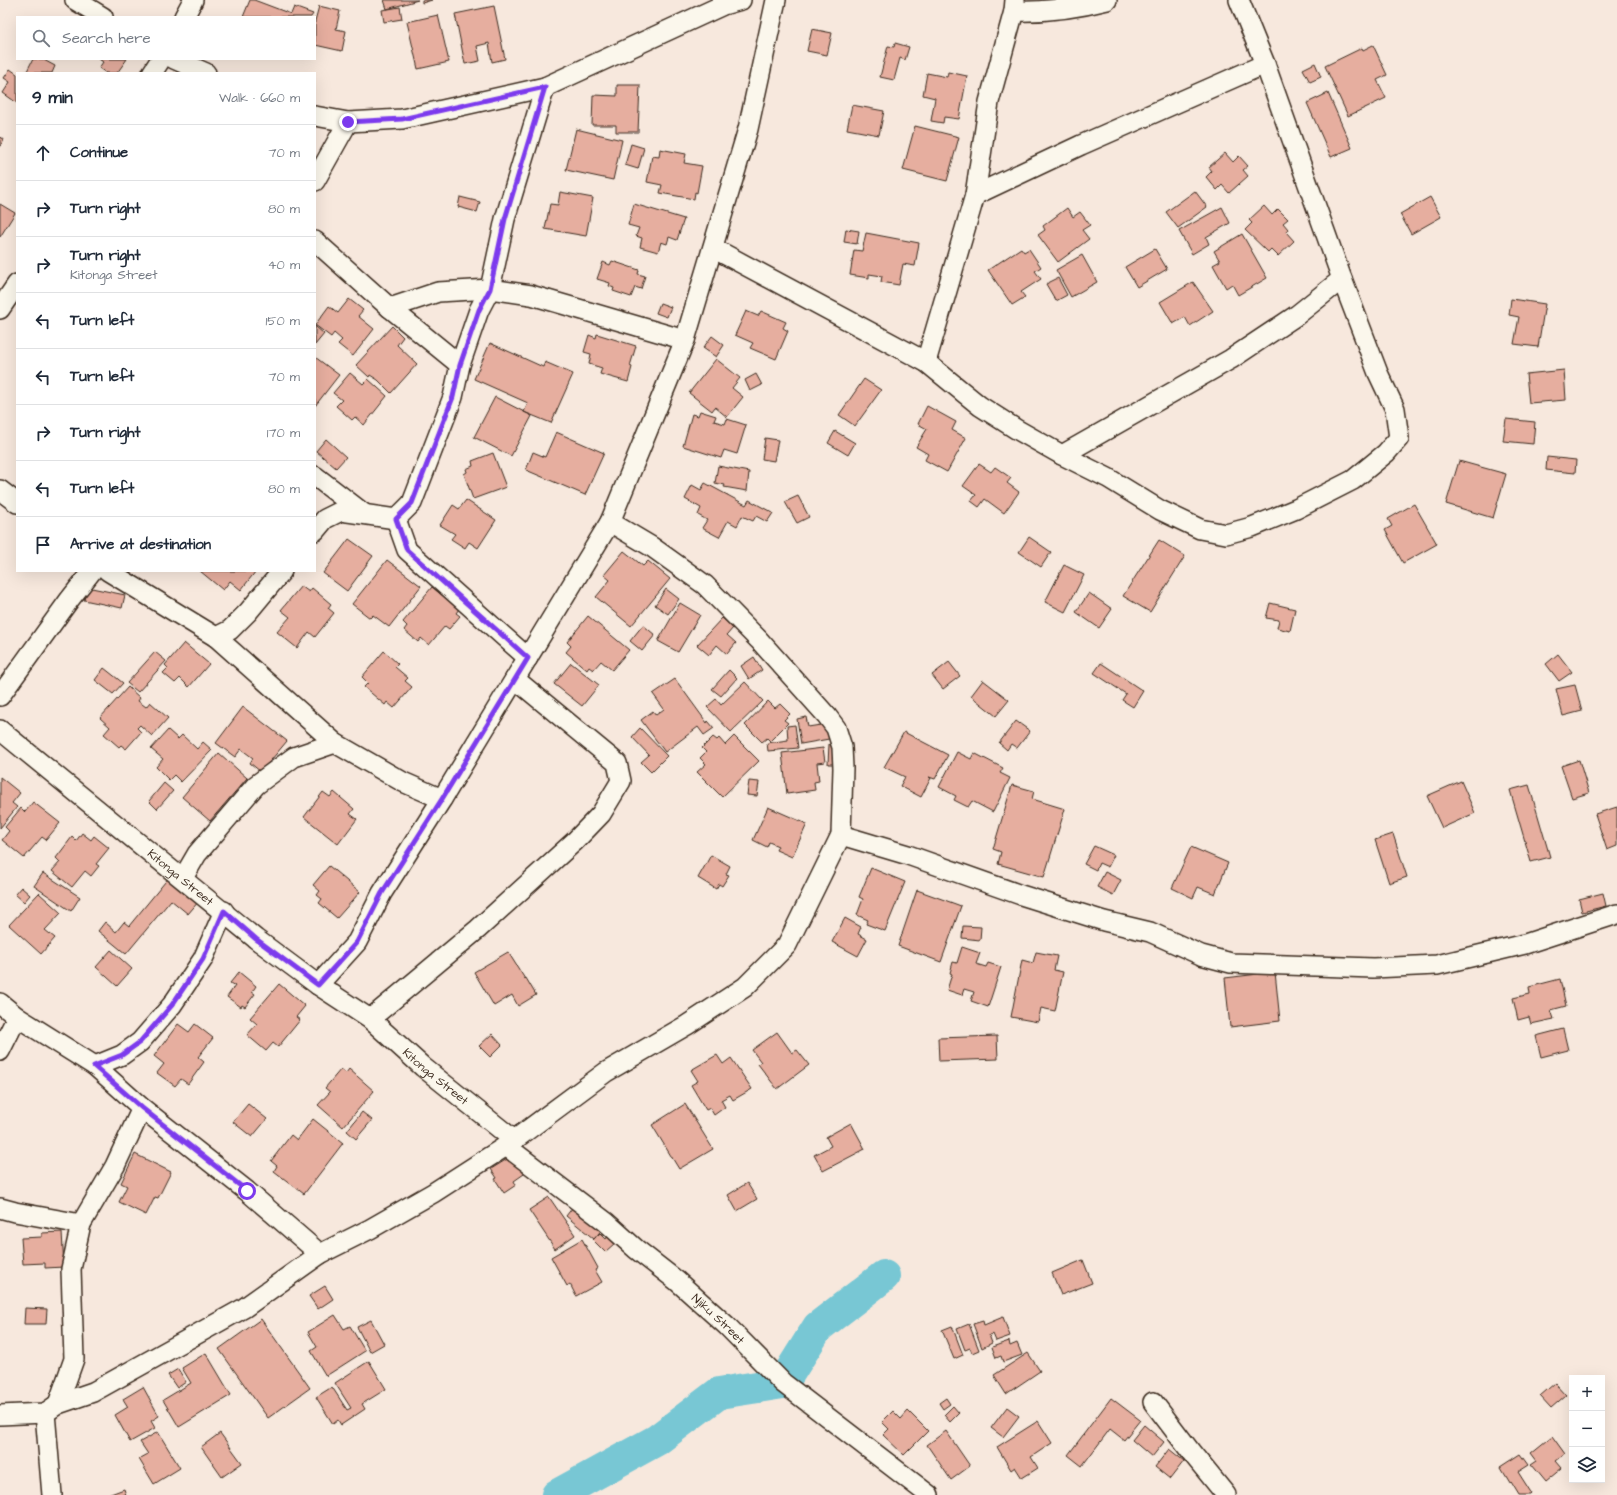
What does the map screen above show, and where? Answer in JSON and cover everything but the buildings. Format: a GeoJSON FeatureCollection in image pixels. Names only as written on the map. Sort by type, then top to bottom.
{"type":"FeatureCollection","features":[{"type":"Feature","properties":{"kind":"street"},"geometry":{"type":"LineString","coordinates":[[75,0],[101,16]]}},
{"type":"Feature","properties":{"kind":"street"},"geometry":{"type":"LineString","coordinates":[[185,16],[193,0]]}},
{"type":"Feature","properties":{"kind":"street"},"geometry":{"type":"LineString","coordinates":[[316,116],[348,122],[402,119],[545,87],[723,5],[741,0]]}},
{"type":"Feature","properties":{"kind":"street"},"geometry":{"type":"LineString","coordinates":[[318,985],[357,942],[382,893],[442,799],[610,522],[685,340],[748,129],[776,0]]}},
{"type":"Feature","properties":{"kind":"street"},"geometry":{"type":"LineString","coordinates":[[926,362],[975,195],[989,102],[1015,6],[1036,12],[1078,8],[1107,0]]}},
{"type":"Feature","properties":{"kind":"street"},"geometry":{"type":"LineString","coordinates":[[712,248],[926,362],[980,406],[1062,455],[1108,478],[1160,510],[1200,529],[1226,534],[1252,527],[1296,509],[1353,480],[1386,453],[1399,438],[1396,409],[1378,373],[1342,279],[1265,64],[1239,0]]}},
{"type":"Feature","properties":{"kind":"street"},"geometry":{"type":"LineString","coordinates":[[153,72],[160,60]]}},
{"type":"Feature","properties":{"kind":"street"},"geometry":{"type":"LineString","coordinates":[[176,60],[204,72]]}},
{"type":"Feature","properties":{"kind":"street"},"geometry":{"type":"LineString","coordinates":[[975,195],[1265,64]]}},
{"type":"Feature","properties":{"kind":"street"},"geometry":{"type":"LineString","coordinates":[[396,519],[412,503],[453,397],[460,365],[479,310],[490,289],[505,219],[545,87]]}},
{"type":"Feature","properties":{"kind":"street"},"geometry":{"type":"LineString","coordinates":[[316,179],[348,122]]}},
{"type":"Feature","properties":{"kind":"street"},"geometry":{"type":"LineString","coordinates":[[316,242],[390,308],[460,365]]}},
{"type":"Feature","properties":{"kind":"street"},"geometry":{"type":"LineString","coordinates":[[1062,455],[1231,359],[1297,315],[1342,279]]}},
{"type":"Feature","properties":{"kind":"street"},"geometry":{"type":"LineString","coordinates":[[0,309],[16,285]]}},
{"type":"Feature","properties":{"kind":"street"},"geometry":{"type":"LineString","coordinates":[[390,308],[438,292],[490,289],[531,295],[685,340]]}},
{"type":"Feature","properties":{"kind":"street"},"geometry":{"type":"LineString","coordinates":[[316,477],[363,514]]}},
{"type":"Feature","properties":{"kind":"street"},"geometry":{"type":"LineString","coordinates":[[0,490],[16,502]]}},
{"type":"Feature","properties":{"kind":"street"},"geometry":{"type":"LineString","coordinates":[[316,530],[325,519],[342,510],[396,519]]}},
{"type":"Feature","properties":{"kind":"street"},"geometry":{"type":"LineString","coordinates":[[396,519],[407,550],[528,658]]}},
{"type":"Feature","properties":{"kind":"street"},"geometry":{"type":"LineString","coordinates":[[0,1415],[52,1408],[93,1392],[244,1308],[320,1254],[433,1192],[510,1143],[606,1072],[687,1025],[745,987],[787,945],[841,835],[843,768],[842,747],[836,728],[759,640],[705,585],[652,547],[610,522]]}},
{"type":"Feature","properties":{"kind":"street"},"geometry":{"type":"LineString","coordinates":[[0,696],[91,572]]}},
{"type":"Feature","properties":{"kind":"street"},"geometry":{"type":"LineString","coordinates":[[110,572],[216,637],[334,743],[403,782],[442,799]]}},
{"type":"Feature","properties":{"kind":"street"},"geometry":{"type":"LineString","coordinates":[[216,637],[230,630],[244,617],[281,572]]}},
{"type":"Feature","properties":{"kind":"street"},"geometry":{"type":"LineString","coordinates":[[370,1019],[478,929],[575,841],[601,814],[621,781],[618,763],[515,680]]}},
{"type":"Feature","properties":{"kind":"street","name":"Kitonga Street"},"geometry":{"type":"LineString","coordinates":[[0,730],[224,911],[256,939],[318,985],[370,1019],[510,1143]]}},
{"type":"Feature","properties":{"kind":"street"},"geometry":{"type":"LineString","coordinates":[[183,878],[197,854],[256,784],[294,757],[334,743]]}},
{"type":"Feature","properties":{"kind":"street"},"geometry":{"type":"LineString","coordinates":[[841,835],[908,855],[1021,895],[1104,921],[1150,932],[1201,955],[1231,964],[1373,968],[1437,965],[1524,944],[1617,914]]}},
{"type":"Feature","properties":{"kind":"street"},"geometry":{"type":"LineString","coordinates":[[94,1066],[122,1055],[140,1042],[172,1005],[203,959],[224,911]]}},
{"type":"Feature","properties":{"kind":"street"},"geometry":{"type":"LineString","coordinates":[[0,1003],[17,1017],[94,1066],[142,1108],[247,1191],[320,1254]]}},
{"type":"Feature","properties":{"kind":"street"},"geometry":{"type":"LineString","coordinates":[[0,1051],[17,1017]]}},
{"type":"Feature","properties":{"kind":"street"},"geometry":{"type":"LineString","coordinates":[[52,1495],[52,1408],[74,1359],[71,1269],[81,1224],[115,1166],[142,1108]]}},
{"type":"Feature","properties":{"kind":"street","name":"Njiku Street"},"geometry":{"type":"LineString","coordinates":[[510,1143],[606,1222],[636,1249],[677,1281],[727,1326],[783,1383],[929,1495]]}},
{"type":"Feature","properties":{"kind":"street"},"geometry":{"type":"LineString","coordinates":[[0,1208],[81,1224]]}},
{"type":"Feature","properties":{"kind":"street"},"geometry":{"type":"LineString","coordinates":[[1153,1402],[1226,1495]]}},
{"type":"Feature","properties":{"kind":"waterway"},"geometry":{"type":"LineString","coordinates":[[557,1495],[657,1440],[719,1393],[783,1383],[818,1327],[884,1276]]}},
{"type":"Feature","properties":{"kind":"route"},"geometry":{"type":"LineString","coordinates":[[247,1191],[142,1108],[94,1066],[122,1055],[140,1042],[172,1005],[203,959],[224,911],[256,939],[318,985],[357,942],[382,893],[442,799],[528,658],[407,550],[396,519],[412,503],[453,397],[460,365],[479,310],[490,289],[505,219],[545,87],[402,119],[348,122]]}}]}
